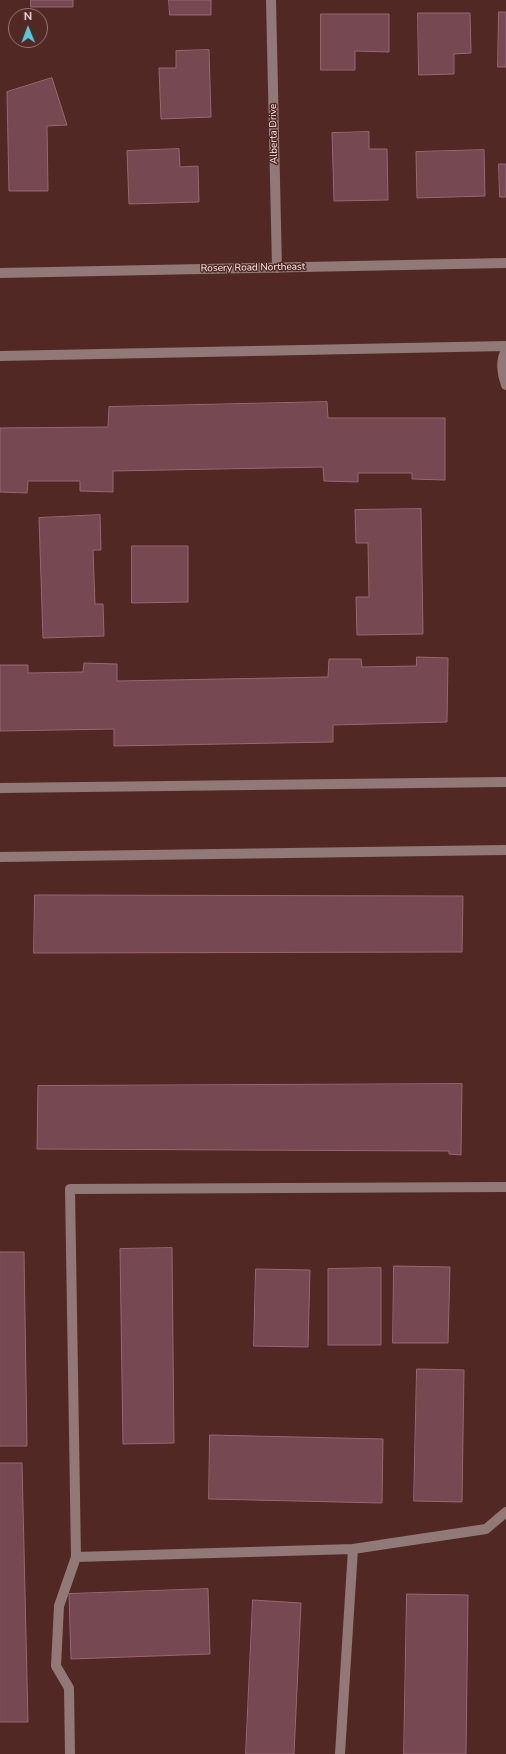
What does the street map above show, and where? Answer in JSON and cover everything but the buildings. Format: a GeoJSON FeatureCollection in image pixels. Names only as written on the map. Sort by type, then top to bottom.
{"type":"FeatureCollection","features":[{"type":"Feature","properties":{"kind":"street","name":"Alberta Drive"},"geometry":{"type":"LineString","coordinates":[[271,0],[277,268]]}},
{"type":"Feature","properties":{"kind":"street","name":"Rosery Road Northeast"},"geometry":{"type":"LineString","coordinates":[[0,273],[506,263]]}},
{"type":"Feature","properties":{"kind":"street"},"geometry":{"type":"LineString","coordinates":[[0,356],[506,346]]}},
{"type":"Feature","properties":{"kind":"street"},"geometry":{"type":"LineString","coordinates":[[506,351],[503,356],[503,377],[506,385]]}},
{"type":"Feature","properties":{"kind":"street"},"geometry":{"type":"LineString","coordinates":[[0,788],[506,782]]}},
{"type":"Feature","properties":{"kind":"street"},"geometry":{"type":"LineString","coordinates":[[0,857],[506,850]]}},
{"type":"Feature","properties":{"kind":"street"},"geometry":{"type":"LineString","coordinates":[[70,1754],[69,1688],[56,1666],[59,1606],[76,1557],[70,1189],[506,1188]]}},
{"type":"Feature","properties":{"kind":"street"},"geometry":{"type":"LineString","coordinates":[[76,1557],[353,1549],[486,1528],[506,1512]]}},
{"type":"Feature","properties":{"kind":"street"},"geometry":{"type":"LineString","coordinates":[[340,1754],[353,1549]]}}]}
